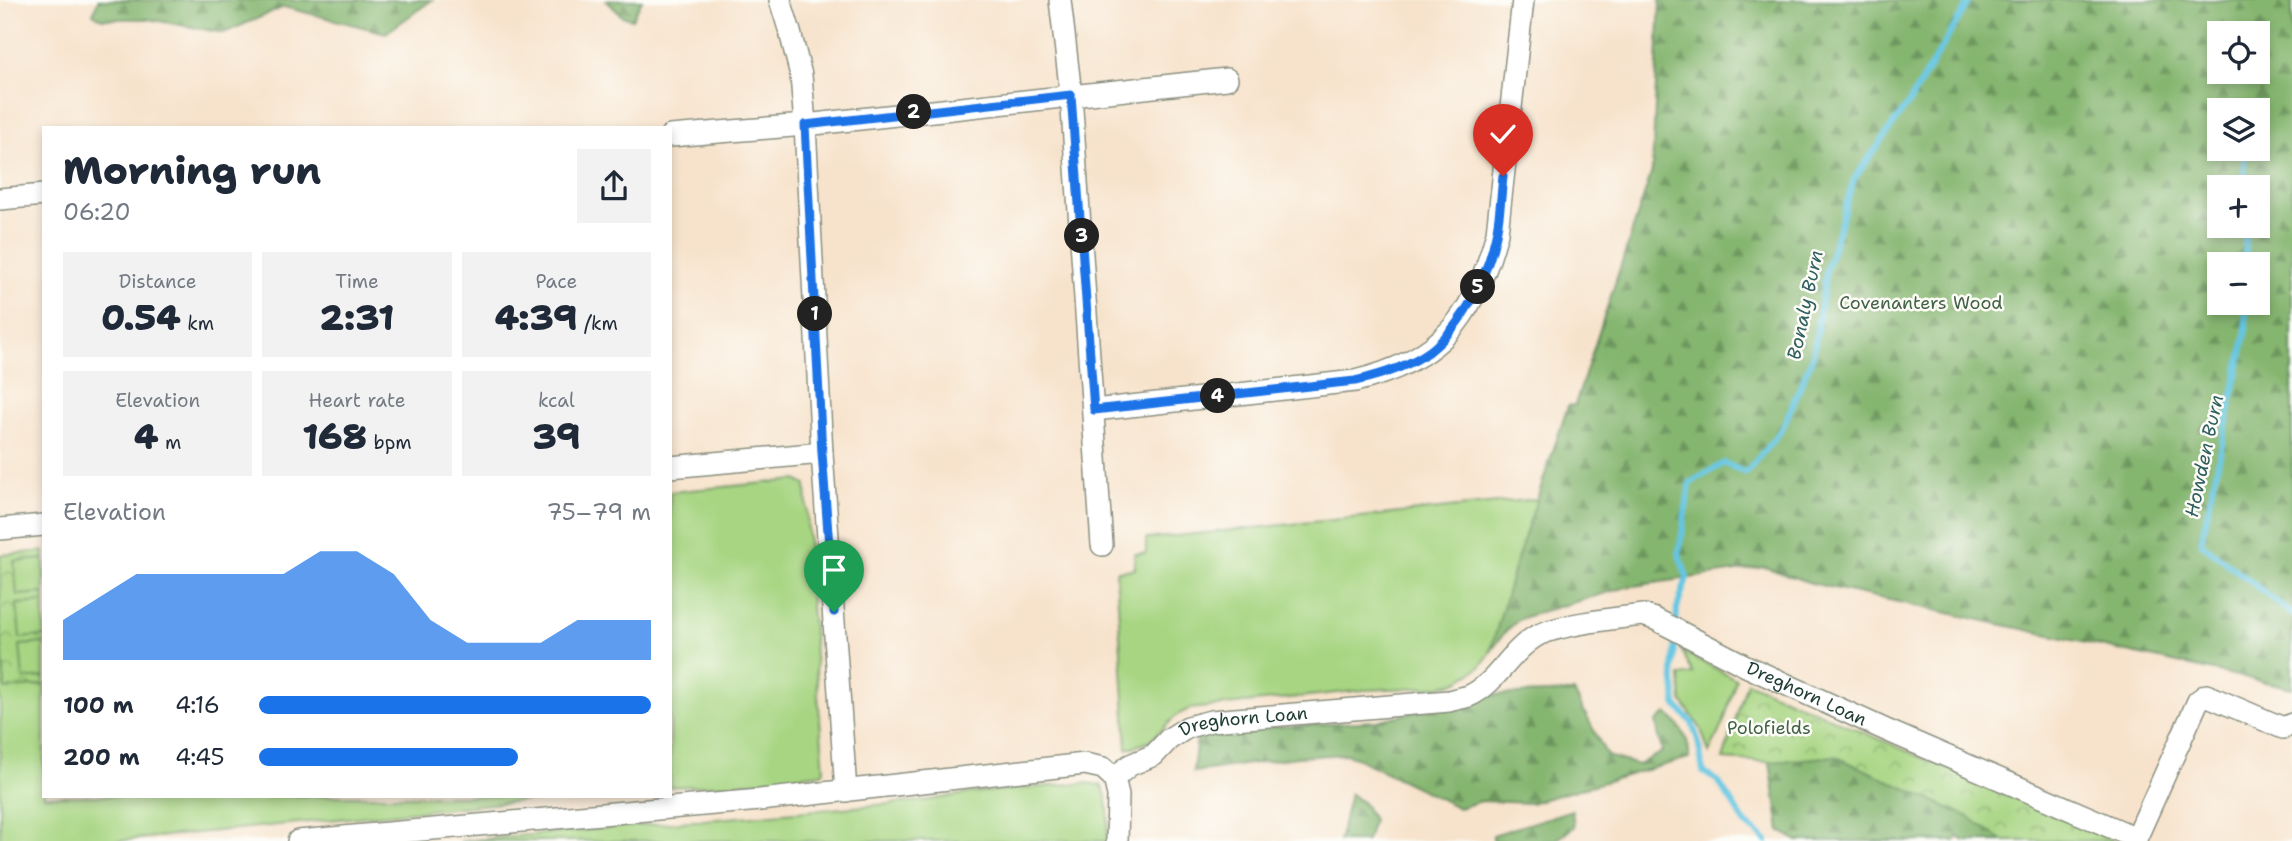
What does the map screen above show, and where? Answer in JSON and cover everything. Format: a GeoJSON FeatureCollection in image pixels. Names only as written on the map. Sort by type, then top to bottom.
{"type":"FeatureCollection","features":[{"type":"Feature","properties":{"kind":"street"},"geometry":{"type":"LineString","coordinates":[[780,0],[801,75],[822,453],[846,791]]}},
{"type":"Feature","properties":{"kind":"street"},"geometry":{"type":"LineString","coordinates":[[1060,0],[1071,95],[1102,545]]}},
{"type":"Feature","properties":{"kind":"street"},"geometry":{"type":"LineString","coordinates":[[1094,410],[1355,381],[1381,375],[1406,364],[1429,351],[1448,334],[1478,286],[1489,262],[1497,233],[1523,0]]}},
{"type":"Feature","properties":{"kind":"street"},"geometry":{"type":"LineString","coordinates":[[672,136],[805,125],[1227,79]]}},
{"type":"Feature","properties":{"kind":"street"},"geometry":{"type":"LineString","coordinates":[[0,200],[42,195]]}},
{"type":"Feature","properties":{"kind":"street"},"geometry":{"type":"LineString","coordinates":[[672,467],[822,453]]}},
{"type":"Feature","properties":{"kind":"street"},"geometry":{"type":"LineString","coordinates":[[0,529],[42,525]]}},
{"type":"Feature","properties":{"kind":"street","name":"Dreghorn Loan"},"geometry":{"type":"LineString","coordinates":[[1114,778],[1130,765],[1154,755],[1169,739],[1188,727],[1211,721],[1448,701],[1471,695],[1492,679],[1519,648],[1550,629],[1643,615],[1886,730],[2136,839]]}},
{"type":"Feature","properties":{"kind":"street"},"geometry":{"type":"LineString","coordinates":[[2136,839],[2198,701],[2206,695],[2283,728],[2292,724]]}},
{"type":"Feature","properties":{"kind":"street"},"geometry":{"type":"LineString","coordinates":[[298,841],[846,791],[1085,764],[1103,768],[1114,778],[1118,795],[1117,841]]}},
{"type":"Feature","properties":{"kind":"green space"},"geometry":{"type":"Polygon","coordinates":[[[98,0],[432,0],[386,33],[284,7],[224,33],[148,19],[102,19],[93,14],[98,0]]]}},
{"type":"Feature","properties":{"kind":"green space"},"geometry":{"type":"Polygon","coordinates":[[[606,0],[642,0],[632,19],[622,16],[606,0]]]}},
{"type":"Feature","properties":{"kind":"green space","name":"Covenanters Wood"},"geometry":{"type":"Polygon","coordinates":[[[1660,0],[2292,0],[2292,688],[1811,583],[1764,567],[1627,587],[1533,614],[1518,620],[1505,632],[1490,653],[1513,571],[1568,406],[1575,405],[1652,171],[1660,0]]]}},
{"type":"Feature","properties":{"kind":"green space"},"geometry":{"type":"Polygon","coordinates":[[[796,480],[806,485],[811,605],[824,770],[822,773],[724,785],[672,787],[672,492],[796,480]]]}},
{"type":"Feature","properties":{"kind":"green space"},"geometry":{"type":"Polygon","coordinates":[[[1537,499],[1490,653],[1480,667],[1460,680],[1441,687],[1364,690],[1189,709],[1177,715],[1149,742],[1127,749],[1116,571],[1135,569],[1134,554],[1146,553],[1146,539],[1537,499]]]}},
{"type":"Feature","properties":{"kind":"green space"},"geometry":{"type":"Polygon","coordinates":[[[42,551],[42,685],[5,689],[0,624],[0,555],[42,551]]]}},
{"type":"Feature","properties":{"kind":"green space"},"geometry":{"type":"Polygon","coordinates":[[[42,559],[42,593],[17,595],[14,561],[42,559]]]}},
{"type":"Feature","properties":{"kind":"green space"},"geometry":{"type":"Polygon","coordinates":[[[42,602],[42,636],[20,638],[17,604],[42,602]]]}},
{"type":"Feature","properties":{"kind":"green space"},"geometry":{"type":"Polygon","coordinates":[[[0,624],[5,689],[42,685],[42,798],[552,798],[116,841],[0,841],[0,624]]]}},
{"type":"Feature","properties":{"kind":"green space"},"geometry":{"type":"Polygon","coordinates":[[[42,643],[42,677],[23,679],[20,645],[42,643]]]}},
{"type":"Feature","properties":{"kind":"green space"},"geometry":{"type":"Polygon","coordinates":[[[1682,651],[1736,679],[1724,721],[1709,753],[1701,729],[1682,701],[1680,676],[1693,674],[1682,651]]]}},
{"type":"Feature","properties":{"kind":"green space","name":"Polofields"},"geometry":{"type":"Polygon","coordinates":[[[1747,682],[2113,841],[2004,841],[1969,817],[1835,756],[1770,762],[1723,759],[1747,682]]]}},
{"type":"Feature","properties":{"kind":"green space"},"geometry":{"type":"Polygon","coordinates":[[[1574,692],[1607,756],[1638,765],[1662,752],[1656,722],[1667,713],[1684,733],[1689,758],[1530,803],[1481,801],[1459,808],[1348,754],[1297,757],[1193,772],[1197,737],[1228,730],[1376,721],[1489,695],[1574,692]]]}},
{"type":"Feature","properties":{"kind":"green space"},"geometry":{"type":"Polygon","coordinates":[[[1835,756],[1969,817],[2004,841],[1965,841],[1958,837],[1955,841],[1798,841],[1780,831],[1770,762],[1835,756]]]}},
{"type":"Feature","properties":{"kind":"green space"},"geometry":{"type":"Polygon","coordinates":[[[1085,783],[1101,785],[1104,791],[1108,812],[1107,841],[460,841],[924,801],[971,793],[1085,783]]]}},
{"type":"Feature","properties":{"kind":"green space"},"geometry":{"type":"Polygon","coordinates":[[[1350,793],[1364,804],[1373,820],[1367,841],[1339,841],[1350,793]]]}},
{"type":"Feature","properties":{"kind":"green space"},"geometry":{"type":"Polygon","coordinates":[[[1572,810],[1574,827],[1555,841],[1493,841],[1493,835],[1572,810]]]}},
{"type":"Feature","properties":{"kind":"waterway","name":"Bonaly Burn"},"geometry":{"type":"LineString","coordinates":[[1676,625],[1677,608],[1687,578],[1679,553],[1690,483],[1724,463],[1746,473],[1782,429],[1813,356],[1826,271],[1854,179],[1910,101],[1970,0]]}},
{"type":"Feature","properties":{"kind":"waterway","name":"Howden Burn"},"geometry":{"type":"LineString","coordinates":[[2244,161],[2245,175]]}},
{"type":"Feature","properties":{"kind":"waterway","name":"Howden Burn"},"geometry":{"type":"LineString","coordinates":[[2245,238],[2245,252]]}},
{"type":"Feature","properties":{"kind":"waterway","name":"Howden Burn"},"geometry":{"type":"LineString","coordinates":[[2246,315],[2246,333],[2201,543],[2292,614]]}},
{"type":"Feature","properties":{"kind":"waterway","name":"Bonaly Burn"},"geometry":{"type":"LineString","coordinates":[[1676,636],[1673,670],[1676,705],[1692,723],[1698,740],[1703,772],[1718,781],[1745,823],[1767,841]]}},
{"type":"Feature","properties":{"kind":"route"},"geometry":{"type":"LineString","coordinates":[[834,612],[822,453],[805,125],[1071,95],[1094,410],[1355,381],[1381,375],[1429,351],[1448,334],[1465,310],[1489,262],[1497,233],[1503,176]]}}]}
